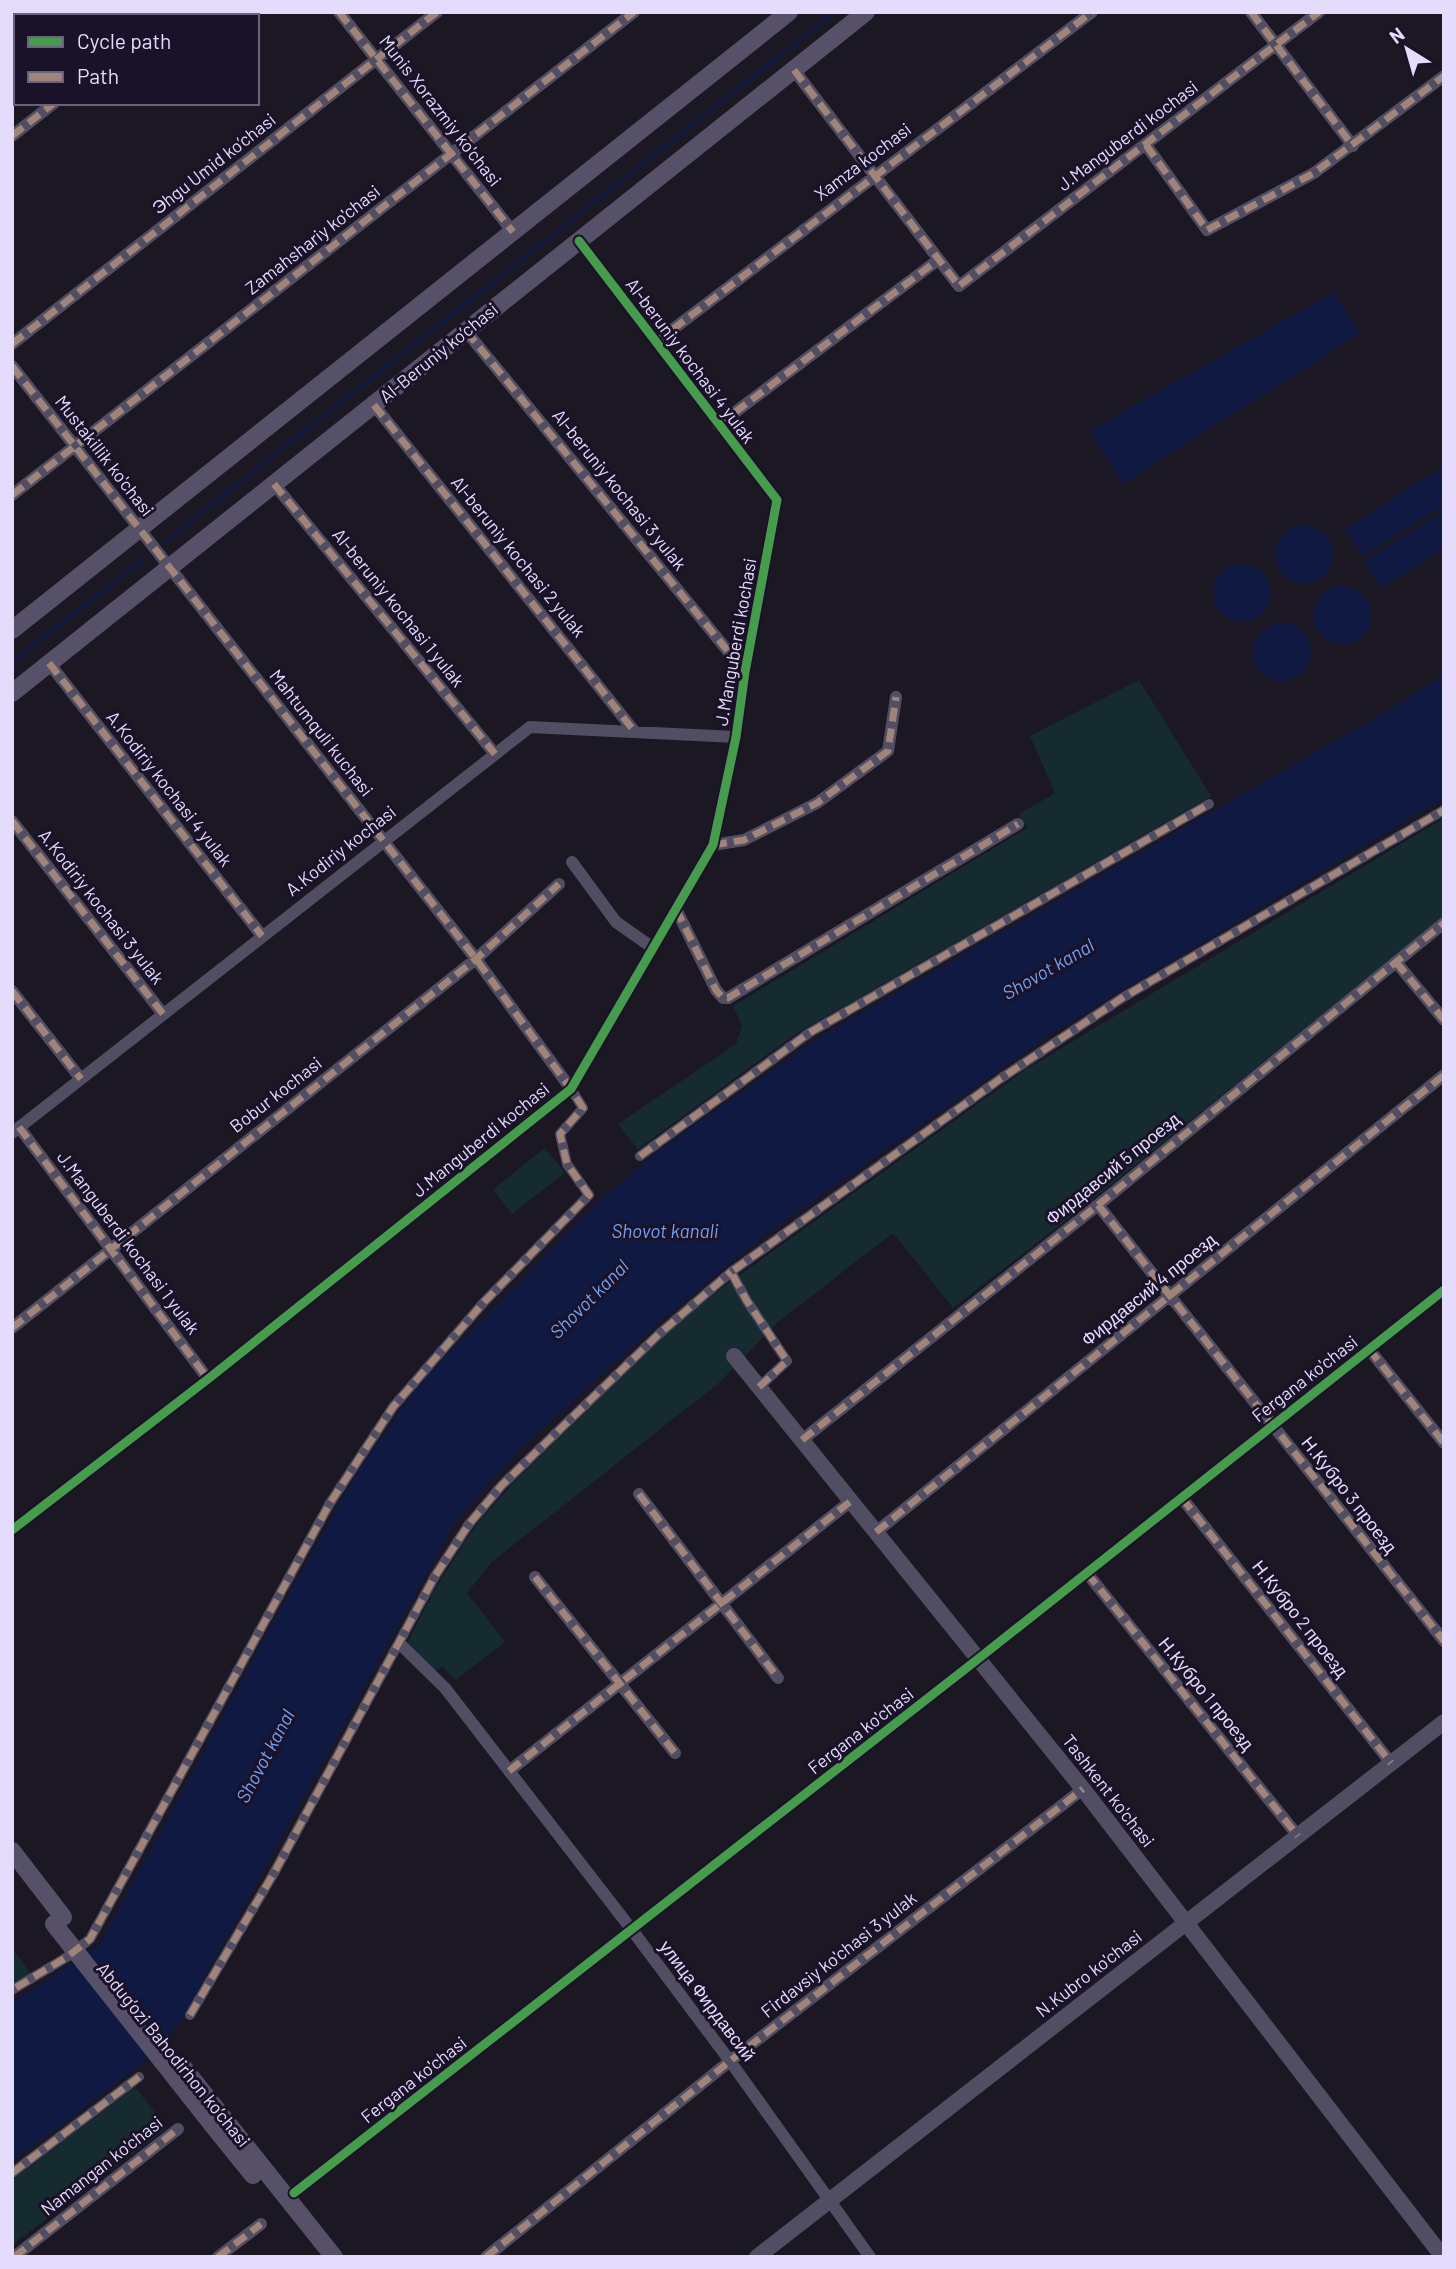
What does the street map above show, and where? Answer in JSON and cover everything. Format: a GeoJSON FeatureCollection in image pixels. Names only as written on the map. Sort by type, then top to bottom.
{"type":"FeatureCollection","features":[{"type":"Feature","properties":{"kind":"main road"},"geometry":{"type":"LineString","coordinates":[[12,630],[789,12]]}},
{"type":"Feature","properties":{"kind":"main road","name":"Al-Beruniy ko’chasi"},"geometry":{"type":"LineString","coordinates":[[12,693],[866,12]]}},
{"type":"Feature","properties":{"kind":"main road","name":"Abdug’ozi Bahodirhon ko’chasi"},"geometry":{"type":"LineString","coordinates":[[12,1851],[58,1921]]}},
{"type":"Feature","properties":{"kind":"main road","name":"Abdug’ozi Bahodirhon ko’chasi"},"geometry":{"type":"LineString","coordinates":[[12,1869],[58,1921],[216,2119],[320,2257]]}},
{"type":"Feature","properties":{"kind":"main road","name":"Abdug’ozi Bahodirhon ko’chasi"},"geometry":{"type":"LineString","coordinates":[[216,2119],[334,2257]]}},
{"type":"Feature","properties":{"kind":"street","name":"Munis Xorazmiy ko'chasi"},"geometry":{"type":"LineString","coordinates":[[339,12],[513,232]]}},
{"type":"Feature","properties":{"kind":"street","name":"Эhgu Umid ko’chasi"},"geometry":{"type":"LineString","coordinates":[[12,344],[437,12]]}},
{"type":"Feature","properties":{"kind":"street","name":"Zamahshariy ko'chasi"},"geometry":{"type":"LineString","coordinates":[[12,495],[634,12]]}},
{"type":"Feature","properties":{"kind":"street","name":"Xamza kochasi"},"geometry":{"type":"LineString","coordinates":[[656,342],[1092,12]]}},
{"type":"Feature","properties":{"kind":"street"},"geometry":{"type":"LineString","coordinates":[[1251,12],[1353,145]]}},
{"type":"Feature","properties":{"kind":"street","name":"J.Manguberdi kochasi"},"geometry":{"type":"LineString","coordinates":[[938,260],[959,286],[1319,12]]}},
{"type":"Feature","properties":{"kind":"street"},"geometry":{"type":"LineString","coordinates":[[719,425],[938,260],[793,70]]}},
{"type":"Feature","properties":{"kind":"street"},"geometry":{"type":"LineString","coordinates":[[1146,145],[1207,230],[1314,173],[1444,76]]}},
{"type":"Feature","properties":{"kind":"street"},"geometry":{"type":"LineString","coordinates":[[12,136],[51,105]]}},
{"type":"Feature","properties":{"kind":"street","name":"Al-beruniy kochasi 4 yulak"},"geometry":{"type":"LineString","coordinates":[[579,241],[777,500]]}},
{"type":"Feature","properties":{"kind":"street","name":"Al-beruniy kochasi 3 yulak"},"geometry":{"type":"LineString","coordinates":[[467,331],[745,672]]}},
{"type":"Feature","properties":{"kind":"street","name":"Mustakillik ko'chasi"},"geometry":{"type":"LineString","coordinates":[[12,366],[169,568]]}},
{"type":"Feature","properties":{"kind":"street","name":"Al-beruniy kochasi 2 yulak"},"geometry":{"type":"LineString","coordinates":[[374,405],[635,732]]}},
{"type":"Feature","properties":{"kind":"street","name":"Al-beruniy kochasi 1 yulak"},"geometry":{"type":"LineString","coordinates":[[274,484],[495,754]]}},
{"type":"Feature","properties":{"kind":"street","name":"J.Manguberdi kochasi"},"geometry":{"type":"LineString","coordinates":[[12,1530],[208,1379],[570,1089],[713,845],[736,737],[745,672],[777,500]]}},
{"type":"Feature","properties":{"kind":"street","name":"Mahtumquli kuchasi"},"geometry":{"type":"LineString","coordinates":[[169,568],[476,959],[570,1089]]}},
{"type":"Feature","properties":{"kind":"street","name":"A.Kodiriy kochasi 4 yulak"},"geometry":{"type":"LineString","coordinates":[[49,663],[262,936]]}},
{"type":"Feature","properties":{"kind":"street"},"geometry":{"type":"LineString","coordinates":[[713,845],[744,840],[817,803],[888,751],[896,696]]}},
{"type":"Feature","properties":{"kind":"street","name":"A.Kodiriy kochasi"},"geometry":{"type":"LineString","coordinates":[[15,1130],[530,727],[736,737]]}},
{"type":"Feature","properties":{"kind":"street"},"geometry":{"type":"LineString","coordinates":[[640,1156],[809,1033],[1209,804]]}},
{"type":"Feature","properties":{"kind":"street"},"geometry":{"type":"LineString","coordinates":[[190,2015],[274,1873],[435,1576],[469,1524],[502,1485],[659,1334],[731,1272],[989,1087],[1122,998],[1444,810]]}},
{"type":"Feature","properties":{"kind":"street","name":"A.Kodiriy kochasi 3 yulak"},"geometry":{"type":"LineString","coordinates":[[12,821],[163,1014]]}},
{"type":"Feature","properties":{"kind":"street"},"geometry":{"type":"LineString","coordinates":[[676,909],[716,990],[723,998],[729,998],[1018,824]]}},
{"type":"Feature","properties":{"kind":"street"},"geometry":{"type":"LineString","coordinates":[[572,862],[616,922],[653,948]]}},
{"type":"Feature","properties":{"kind":"street","name":"Bobur kochasi"},"geometry":{"type":"LineString","coordinates":[[12,1328],[476,959],[559,884]]}},
{"type":"Feature","properties":{"kind":"street","name":"Фирдавсий 5 проезд"},"geometry":{"type":"LineString","coordinates":[[802,1440],[1098,1205],[1444,923]]}},
{"type":"Feature","properties":{"kind":"street"},"geometry":{"type":"LineString","coordinates":[[1396,962],[1444,1020]]}},
{"type":"Feature","properties":{"kind":"street"},"geometry":{"type":"LineString","coordinates":[[12,991],[81,1079]]}},
{"type":"Feature","properties":{"kind":"street","name":"Фирдавсий 4 проезд"},"geometry":{"type":"LineString","coordinates":[[876,1532],[1444,1075]]}},
{"type":"Feature","properties":{"kind":"street"},"geometry":{"type":"LineString","coordinates":[[12,1990],[67,1957],[90,1939],[330,1503],[393,1407],[484,1303],[589,1195],[567,1164],[560,1134],[583,1108],[570,1089]]}},
{"type":"Feature","properties":{"kind":"street","name":"J.Manguberdi kochasi 1 yulak"},"geometry":{"type":"LineString","coordinates":[[15,1130],[111,1248],[208,1379]]}},
{"type":"Feature","properties":{"kind":"street","name":"Н.Кубро 3 проезд"},"geometry":{"type":"LineString","coordinates":[[1098,1205],[1444,1641]]}},
{"type":"Feature","properties":{"kind":"street"},"geometry":{"type":"LineString","coordinates":[[731,1272],[787,1361],[759,1387]]}},
{"type":"Feature","properties":{"kind":"street","name":"Fergana ko'chasi"},"geometry":{"type":"LineString","coordinates":[[294,2193],[978,1659],[1444,1290]]}},
{"type":"Feature","properties":{"kind":"street"},"geometry":{"type":"LineString","coordinates":[[1369,1349],[1444,1443]]}},
{"type":"Feature","properties":{"kind":"street","name":"Tashkent ko'chasi"},"geometry":{"type":"LineString","coordinates":[[734,1356],[1083,1789],[1443,2257]]}},
{"type":"Feature","properties":{"kind":"street"},"geometry":{"type":"LineString","coordinates":[[639,1494],[778,1678]]}},
{"type":"Feature","properties":{"kind":"street","name":"Н.Кубро 2 проезд"},"geometry":{"type":"LineString","coordinates":[[1182,1498],[1391,1763]]}},
{"type":"Feature","properties":{"kind":"street"},"geometry":{"type":"LineString","coordinates":[[509,1771],[851,1502]]}},
{"type":"Feature","properties":{"kind":"street","name":"Н.Кубро 1 проезд"},"geometry":{"type":"LineString","coordinates":[[1087,1573],[1298,1836]]}},
{"type":"Feature","properties":{"kind":"street"},"geometry":{"type":"LineString","coordinates":[[535,1577],[675,1753]]}},
{"type":"Feature","properties":{"kind":"street","name":"улица Фирдавсий"},"geometry":{"type":"LineString","coordinates":[[400,1644],[445,1688],[632,1930],[730,2061],[870,2257]]}},
{"type":"Feature","properties":{"kind":"street","name":"N.Kubro ko'chasi"},"geometry":{"type":"LineString","coordinates":[[757,2257],[1444,1722]]}},
{"type":"Feature","properties":{"kind":"street","name":"Firdavsiy ko'chasi 3 yulak"},"geometry":{"type":"LineString","coordinates":[[486,2257],[730,2061],[1083,1789]]}},
{"type":"Feature","properties":{"kind":"street"},"geometry":{"type":"LineString","coordinates":[[12,2173],[139,2077]]}},
{"type":"Feature","properties":{"kind":"street","name":"Namangan ko'chasi"},"geometry":{"type":"LineString","coordinates":[[14,2257],[178,2129]]}},
{"type":"Feature","properties":{"kind":"street"},"geometry":{"type":"LineString","coordinates":[[218,2257],[261,2224]]}},
{"type":"Feature","properties":{"kind":"green space"},"geometry":{"type":"Polygon","coordinates":[[[1139,680],[1211,796],[797,1033],[638,1149],[618,1124],[736,1044],[742,1026],[733,1006],[1027,828],[1019,814],[1055,793],[1030,736],[1139,680]]]}},
{"type":"Feature","properties":{"kind":"green space"},"geometry":{"type":"Polygon","coordinates":[[[1444,818],[1444,916],[1092,1200],[953,1308],[893,1233],[778,1322],[720,1382],[493,1561],[467,1593],[505,1642],[456,1680],[442,1667],[435,1671],[407,1643],[436,1587],[476,1525],[512,1484],[663,1336],[719,1290],[1025,1070],[1444,818]]]}},
{"type":"Feature","properties":{"kind":"green space"},"geometry":{"type":"Polygon","coordinates":[[[545,1148],[565,1173],[512,1214],[493,1189],[545,1148]]]}},
{"type":"Feature","properties":{"kind":"green space"},"geometry":{"type":"Polygon","coordinates":[[[12,1947],[35,1980],[12,1994],[12,1947]]]}},
{"type":"Feature","properties":{"kind":"green space"},"geometry":{"type":"Polygon","coordinates":[[[135,2087],[167,2128],[12,2245],[12,2180],[135,2087]]]}},
{"type":"Feature","properties":{"kind":"water"},"geometry":{"type":"Polygon","coordinates":[[[1334,292],[1359,334],[1123,484],[1089,431],[1334,292]]]}},
{"type":"Feature","properties":{"kind":"water"},"geometry":{"type":"Polygon","coordinates":[[[1444,466],[1444,505],[1363,556],[1345,529],[1444,466]]]}},
{"type":"Feature","properties":{"kind":"water"},"geometry":{"type":"Polygon","coordinates":[[[1444,511],[1444,549],[1381,588],[1364,561],[1444,511]]]}},
{"type":"Feature","properties":{"kind":"water"},"geometry":{"type":"Polygon","coordinates":[[[1298,525],[1310,525],[1325,533],[1333,548],[1333,560],[1325,575],[1310,583],[1298,583],[1283,575],[1275,560],[1275,548],[1283,533],[1298,525]]]}},
{"type":"Feature","properties":{"kind":"water"},"geometry":{"type":"Polygon","coordinates":[[[1236,564],[1248,564],[1263,572],[1271,587],[1271,599],[1263,614],[1248,622],[1236,622],[1221,614],[1213,599],[1213,587],[1221,572],[1236,564]]]}},
{"type":"Feature","properties":{"kind":"water"},"geometry":{"type":"Polygon","coordinates":[[[1336,586],[1348,586],[1363,594],[1371,609],[1371,621],[1363,636],[1348,644],[1336,644],[1321,636],[1313,621],[1313,609],[1321,594],[1336,586]]]}},
{"type":"Feature","properties":{"kind":"water"},"geometry":{"type":"Polygon","coordinates":[[[1276,623],[1288,623],[1303,631],[1311,646],[1311,658],[1303,673],[1288,681],[1276,681],[1261,673],[1253,658],[1253,646],[1261,631],[1276,623]]]}},
{"type":"Feature","properties":{"kind":"water","name":"Shovot kanali"},"geometry":{"type":"Polygon","coordinates":[[[1444,674],[1444,798],[1057,1030],[764,1235],[661,1321],[519,1450],[455,1522],[181,2021],[141,2065],[12,2162],[12,2002],[99,1945],[359,1469],[425,1377],[605,1195],[658,1151],[819,1037],[1394,707],[1444,674]]]}},
{"type":"Feature","properties":{"kind":"waterway"},"geometry":{"type":"LineString","coordinates":[[163,543],[835,12]]}},
{"type":"Feature","properties":{"kind":"waterway"},"geometry":{"type":"LineString","coordinates":[[12,662],[145,558]]}},
{"type":"Feature","properties":{"kind":"marked path"},"geometry":{"type":"LineString","coordinates":[[339,12],[513,232]]}},
{"type":"Feature","properties":{"kind":"marked path"},"geometry":{"type":"LineString","coordinates":[[12,344],[437,12]]}},
{"type":"Feature","properties":{"kind":"marked path"},"geometry":{"type":"LineString","coordinates":[[12,495],[634,12]]}},
{"type":"Feature","properties":{"kind":"marked path"},"geometry":{"type":"LineString","coordinates":[[656,342],[1092,12]]}},
{"type":"Feature","properties":{"kind":"marked path"},"geometry":{"type":"LineString","coordinates":[[1251,12],[1353,146]]}},
{"type":"Feature","properties":{"kind":"marked path"},"geometry":{"type":"LineString","coordinates":[[794,70],[959,286],[1319,12]]}},
{"type":"Feature","properties":{"kind":"marked path"},"geometry":{"type":"LineString","coordinates":[[1146,145],[1207,230],[1314,173],[1444,76]]}},
{"type":"Feature","properties":{"kind":"marked path"},"geometry":{"type":"LineString","coordinates":[[12,136],[51,105]]}},
{"type":"Feature","properties":{"kind":"marked path"},"geometry":{"type":"LineString","coordinates":[[718,425],[938,260]]}},
{"type":"Feature","properties":{"kind":"marked path"},"geometry":{"type":"LineString","coordinates":[[466,331],[745,672]]}},
{"type":"Feature","properties":{"kind":"marked path"},"geometry":{"type":"LineString","coordinates":[[12,366],[476,959],[571,1089],[583,1108],[560,1134],[567,1164],[589,1195],[484,1302],[393,1407],[330,1503],[90,1939],[67,1957],[12,1990]]}},
{"type":"Feature","properties":{"kind":"marked path"},"geometry":{"type":"LineString","coordinates":[[374,405],[635,732]]}},
{"type":"Feature","properties":{"kind":"marked path"},"geometry":{"type":"LineString","coordinates":[[274,484],[495,754]]}},
{"type":"Feature","properties":{"kind":"marked path"},"geometry":{"type":"LineString","coordinates":[[49,663],[262,936]]}},
{"type":"Feature","properties":{"kind":"marked path"},"geometry":{"type":"LineString","coordinates":[[713,845],[744,840],[817,803],[888,751],[896,697]]}},
{"type":"Feature","properties":{"kind":"marked path"},"geometry":{"type":"LineString","coordinates":[[640,1156],[809,1033],[1209,804]]}},
{"type":"Feature","properties":{"kind":"marked path"},"geometry":{"type":"LineString","coordinates":[[759,1387],[787,1361],[731,1272],[1000,1079],[1122,998],[1444,810]]}},
{"type":"Feature","properties":{"kind":"marked path"},"geometry":{"type":"LineString","coordinates":[[12,821],[163,1014]]}},
{"type":"Feature","properties":{"kind":"marked path"},"geometry":{"type":"LineString","coordinates":[[676,909],[716,990],[723,998],[728,998],[1018,824]]}},
{"type":"Feature","properties":{"kind":"marked path"},"geometry":{"type":"LineString","coordinates":[[12,1328],[476,959],[559,884]]}},
{"type":"Feature","properties":{"kind":"marked path"},"geometry":{"type":"LineString","coordinates":[[802,1440],[1098,1205],[1444,923]]}},
{"type":"Feature","properties":{"kind":"marked path"},"geometry":{"type":"LineString","coordinates":[[1396,962],[1444,1020]]}},
{"type":"Feature","properties":{"kind":"marked path"},"geometry":{"type":"LineString","coordinates":[[12,991],[81,1079]]}},
{"type":"Feature","properties":{"kind":"marked path"},"geometry":{"type":"LineString","coordinates":[[876,1532],[1444,1075]]}},
{"type":"Feature","properties":{"kind":"marked path"},"geometry":{"type":"LineString","coordinates":[[19,1127],[208,1379]]}},
{"type":"Feature","properties":{"kind":"marked path"},"geometry":{"type":"LineString","coordinates":[[1098,1205],[1444,1641]]}},
{"type":"Feature","properties":{"kind":"marked path"},"geometry":{"type":"LineString","coordinates":[[190,2015],[274,1873],[435,1576],[469,1524],[502,1485],[659,1334],[731,1272]]}},
{"type":"Feature","properties":{"kind":"marked path"},"geometry":{"type":"LineString","coordinates":[[1369,1349],[1444,1443]]}},
{"type":"Feature","properties":{"kind":"marked path"},"geometry":{"type":"LineString","coordinates":[[639,1494],[778,1678]]}},
{"type":"Feature","properties":{"kind":"marked path"},"geometry":{"type":"LineString","coordinates":[[1182,1498],[1391,1763]]}},
{"type":"Feature","properties":{"kind":"marked path"},"geometry":{"type":"LineString","coordinates":[[509,1771],[851,1501]]}},
{"type":"Feature","properties":{"kind":"marked path"},"geometry":{"type":"LineString","coordinates":[[1087,1573],[1298,1836]]}},
{"type":"Feature","properties":{"kind":"marked path"},"geometry":{"type":"LineString","coordinates":[[535,1577],[675,1753]]}},
{"type":"Feature","properties":{"kind":"marked path"},"geometry":{"type":"LineString","coordinates":[[486,2257],[730,2061],[1083,1789]]}},
{"type":"Feature","properties":{"kind":"marked path"},"geometry":{"type":"LineString","coordinates":[[12,2173],[139,2077]]}},
{"type":"Feature","properties":{"kind":"marked path"},"geometry":{"type":"LineString","coordinates":[[14,2257],[178,2129]]}},
{"type":"Feature","properties":{"kind":"marked path"},"geometry":{"type":"LineString","coordinates":[[218,2257],[261,2224]]}},
{"type":"Feature","properties":{"kind":"cycle path"},"geometry":{"type":"LineString","coordinates":[[12,1530],[208,1379],[571,1089],[713,845],[736,737],[745,672],[777,500],[579,241]]}},
{"type":"Feature","properties":{"kind":"cycle path"},"geometry":{"type":"LineString","coordinates":[[294,2193],[978,1659],[1444,1290]]}},
{"type":"Feature","properties":{"kind":"water label","name":"Shovot kanal"},"geometry":{"type":"Point","coordinates":[1048,969]}},
{"type":"Feature","properties":{"kind":"water label","name":"Shovot kanal"},"geometry":{"type":"Point","coordinates":[589,1299]}},
{"type":"Feature","properties":{"kind":"water label","name":"Shovot kanal"},"geometry":{"type":"Point","coordinates":[265,1756]}}]}
